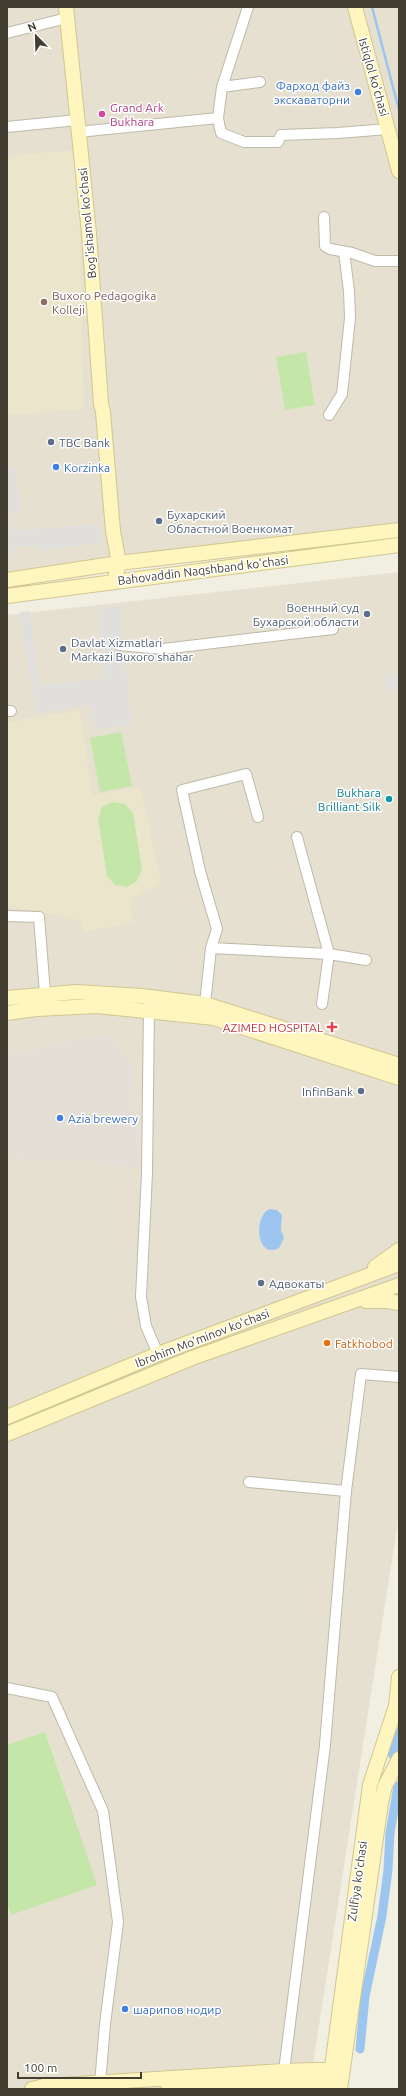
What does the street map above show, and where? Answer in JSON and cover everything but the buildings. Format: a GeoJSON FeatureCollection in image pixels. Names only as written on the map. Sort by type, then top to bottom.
{"type":"FeatureCollection","features":[{"type":"Feature","properties":{"kind":"main road","name":"Istiqlol ko'chasi"},"geometry":{"type":"LineString","coordinates":[[355,7],[399,170]]}},
{"type":"Feature","properties":{"kind":"main road","name":"Bog'ishamol ko'chasi"},"geometry":{"type":"LineString","coordinates":[[67,13],[89,233],[101,404],[104,418],[113,531],[119,563],[114,582]]}},
{"type":"Feature","properties":{"kind":"main road","name":"Bahovaddin Naqshband ko'chasi"},"geometry":{"type":"LineString","coordinates":[[7,580],[119,563],[399,530]]}},
{"type":"Feature","properties":{"kind":"main road","name":"Bahovaddin Naqshband ko'chasi"},"geometry":{"type":"LineString","coordinates":[[7,596],[399,545]]}},
{"type":"Feature","properties":{"kind":"main road"},"geometry":{"type":"LineString","coordinates":[[7,998],[45,993],[76,992],[149,998],[211,1010],[399,1065]]}},
{"type":"Feature","properties":{"kind":"main road"},"geometry":{"type":"LineString","coordinates":[[7,1013],[36,1009],[97,1006],[149,1012],[211,1010],[399,1078]]}},
{"type":"Feature","properties":{"kind":"main road"},"geometry":{"type":"LineString","coordinates":[[354,1281],[399,1250]]}},
{"type":"Feature","properties":{"kind":"main road","name":"Ibrohim Mo'minov ko'chasi"},"geometry":{"type":"LineString","coordinates":[[7,1417],[158,1354],[399,1264]]}},
{"type":"Feature","properties":{"kind":"main road","name":"Ibrohim Mo'minov ko'chasi"},"geometry":{"type":"LineString","coordinates":[[7,1434],[192,1358],[399,1285]]}},
{"type":"Feature","properties":{"kind":"main road"},"geometry":{"type":"LineString","coordinates":[[356,1300],[387,1300],[399,1303]]}},
{"type":"Feature","properties":{"kind":"main road"},"geometry":{"type":"LineString","coordinates":[[187,1343],[192,1358]]}},
{"type":"Feature","properties":{"kind":"main road","name":"Zulfiya ko'chasi"},"geometry":{"type":"LineString","coordinates":[[336,2079],[370,1785],[396,1706],[399,1677]]}},
{"type":"Feature","properties":{"kind":"main road","name":"Zulfiya ko'chasi"},"geometry":{"type":"LineString","coordinates":[[336,2079],[381,1803],[385,1786],[399,1759]]}},
{"type":"Feature","properties":{"kind":"main road"},"geometry":{"type":"LineString","coordinates":[[32,2089],[44,2086],[100,2084],[336,2079]]}},
{"type":"Feature","properties":{"kind":"main road"},"geometry":{"type":"LineString","coordinates":[[168,2089],[278,2081]]}},
{"type":"Feature","properties":{"kind":"street"},"geometry":{"type":"LineString","coordinates":[[248,7],[222,87],[218,118],[220,133],[244,142],[278,142],[281,135],[346,133],[388,129]]}},
{"type":"Feature","properties":{"kind":"street"},"geometry":{"type":"LineString","coordinates":[[7,33],[67,13]]}},
{"type":"Feature","properties":{"kind":"street"},"geometry":{"type":"LineString","coordinates":[[222,87],[260,82]]}},
{"type":"Feature","properties":{"kind":"street"},"geometry":{"type":"LineString","coordinates":[[7,127],[78,126],[218,118]]}},
{"type":"Feature","properties":{"kind":"street"},"geometry":{"type":"LineString","coordinates":[[324,217],[326,246],[330,249],[375,260],[399,261]]}},
{"type":"Feature","properties":{"kind":"street"},"geometry":{"type":"LineString","coordinates":[[329,415],[342,394],[350,318],[349,291],[344,252]]}},
{"type":"Feature","properties":{"kind":"street"},"geometry":{"type":"LineString","coordinates":[[119,645],[163,649],[333,629]]}},
{"type":"Feature","properties":{"kind":"street"},"geometry":{"type":"LineString","coordinates":[[211,1010],[211,948],[217,929],[200,871],[182,790],[246,774],[258,818]]}},
{"type":"Feature","properties":{"kind":"street"},"geometry":{"type":"LineString","coordinates":[[297,836],[328,954],[322,1004]]}},
{"type":"Feature","properties":{"kind":"street"},"geometry":{"type":"LineString","coordinates":[[7,916],[39,917],[45,993]]}},
{"type":"Feature","properties":{"kind":"street"},"geometry":{"type":"LineString","coordinates":[[211,948],[328,954],[366,960]]}},
{"type":"Feature","properties":{"kind":"street"},"geometry":{"type":"LineString","coordinates":[[149,998],[147,1173],[141,1297],[146,1326],[158,1354]]}},
{"type":"Feature","properties":{"kind":"street"},"geometry":{"type":"LineString","coordinates":[[278,2081],[324,1745],[346,1490],[361,1374],[399,1377]]}},
{"type":"Feature","properties":{"kind":"street"},"geometry":{"type":"LineString","coordinates":[[249,1482],[346,1490]]}},
{"type":"Feature","properties":{"kind":"street"},"geometry":{"type":"LineString","coordinates":[[7,1688],[52,1697],[103,1812],[118,1922],[105,2024],[100,2084]]}},
{"type":"Feature","properties":{"kind":"shaded area"},"geometry":{"type":"Polygon","coordinates":[[[7,7],[399,7],[399,523],[7,585],[7,7]]]}},
{"type":"Feature","properties":{"kind":"shaded area","name":"Buxoro Pedagogika Kolleji"},"geometry":{"type":"Polygon","coordinates":[[[73,150],[79,194],[84,409],[7,415],[7,156],[73,150]]]}},
{"type":"Feature","properties":{"kind":"shaded area"},"geometry":{"type":"Polygon","coordinates":[[[16,467],[20,510],[9,513],[11,531],[98,524],[100,543],[37,550],[36,545],[13,547],[12,554],[7,555],[7,468],[16,467]]]}},
{"type":"Feature","properties":{"kind":"shaded area"},"geometry":{"type":"Polygon","coordinates":[[[399,572],[399,1515],[309,2089],[7,2089],[7,615],[399,572]]]}},
{"type":"Feature","properties":{"kind":"shaded area"},"geometry":{"type":"Polygon","coordinates":[[[119,606],[132,724],[94,729],[91,705],[36,713],[20,612],[30,611],[39,686],[106,678],[97,609],[119,606]]]}},
{"type":"Feature","properties":{"kind":"shaded area"},"geometry":{"type":"Polygon","coordinates":[[[399,673],[399,690],[385,689],[386,677],[399,673]]]}},
{"type":"Feature","properties":{"kind":"shaded area"},"geometry":{"type":"Polygon","coordinates":[[[80,710],[92,795],[140,786],[161,883],[133,897],[130,907],[134,922],[84,932],[80,919],[72,920],[39,911],[7,908],[7,722],[80,710]]]}},
{"type":"Feature","properties":{"kind":"shaded area","name":"Azia brewery"},"geometry":{"type":"Polygon","coordinates":[[[106,1034],[133,1064],[138,1169],[88,1161],[7,1159],[7,1055],[106,1034]]]}},
{"type":"Feature","properties":{"kind":"green space"},"geometry":{"type":"Polygon","coordinates":[[[306,352],[315,405],[285,410],[276,357],[306,352]]]}},
{"type":"Feature","properties":{"kind":"green space"},"geometry":{"type":"Polygon","coordinates":[[[121,732],[132,786],[100,792],[90,738],[121,732]]]}},
{"type":"Feature","properties":{"kind":"green space"},"geometry":{"type":"Polygon","coordinates":[[[113,802],[125,804],[133,813],[142,870],[137,881],[127,887],[115,885],[107,876],[98,819],[102,807],[113,802]]]}},
{"type":"Feature","properties":{"kind":"green space"},"geometry":{"type":"Polygon","coordinates":[[[45,1732],[97,1885],[11,1915],[7,1903],[7,1745],[45,1732]]]}},
{"type":"Feature","properties":{"kind":"water"},"geometry":{"type":"Polygon","coordinates":[[[270,1209],[277,1210],[282,1215],[281,1230],[284,1238],[279,1248],[271,1250],[266,1248],[262,1243],[259,1227],[261,1219],[270,1209]]]}},
{"type":"Feature","properties":{"kind":"waterway"},"geometry":{"type":"LineString","coordinates":[[372,7],[399,110]]}},
{"type":"Feature","properties":{"kind":"waterway"},"geometry":{"type":"LineString","coordinates":[[392,1754],[399,1732]]}},
{"type":"Feature","properties":{"kind":"waterway"},"geometry":{"type":"LineString","coordinates":[[360,2049],[365,1996],[382,1916],[388,1870],[390,1833],[398,1786]]}},
{"type":"Feature","properties":{"kind":"place","name":"Фарход файз экскаваторни"},"geometry":{"type":"Point","coordinates":[358,92]}},
{"type":"Feature","properties":{"kind":"place","name":"Grand Ark Bukhara"},"geometry":{"type":"Point","coordinates":[102,114]}},
{"type":"Feature","properties":{"kind":"place","name":"Buxoro Pedagogika Kolleji"},"geometry":{"type":"Point","coordinates":[44,302]}},
{"type":"Feature","properties":{"kind":"place","name":"TBC Bank"},"geometry":{"type":"Point","coordinates":[51,442]}},
{"type":"Feature","properties":{"kind":"place","name":"Korzinka"},"geometry":{"type":"Point","coordinates":[56,467]}},
{"type":"Feature","properties":{"kind":"place","name":"Бухарский Областной Военкомат"},"geometry":{"type":"Point","coordinates":[159,521]}},
{"type":"Feature","properties":{"kind":"place","name":"Военный суд Бухарской области"},"geometry":{"type":"Point","coordinates":[367,614]}},
{"type":"Feature","properties":{"kind":"place","name":"Davlat Xizmatlari Markazi Buxoro shahar"},"geometry":{"type":"Point","coordinates":[63,649]}},
{"type":"Feature","properties":{"kind":"place","name":"Bukhara Brilliant Silk"},"geometry":{"type":"Point","coordinates":[389,799]}},
{"type":"Feature","properties":{"kind":"place","name":"AZIMED HOSPITAL"},"geometry":{"type":"Point","coordinates":[332,1027]}},
{"type":"Feature","properties":{"kind":"place","name":"InfinBank"},"geometry":{"type":"Point","coordinates":[361,1091]}},
{"type":"Feature","properties":{"kind":"place","name":"Azia brewery"},"geometry":{"type":"Point","coordinates":[60,1118]}},
{"type":"Feature","properties":{"kind":"place","name":"Адвокаты"},"geometry":{"type":"Point","coordinates":[261,1283]}},
{"type":"Feature","properties":{"kind":"place","name":"Fatkhobod"},"geometry":{"type":"Point","coordinates":[327,1343]}},
{"type":"Feature","properties":{"kind":"place","name":"шарипов нодир"},"geometry":{"type":"Point","coordinates":[125,2009]}}]}
